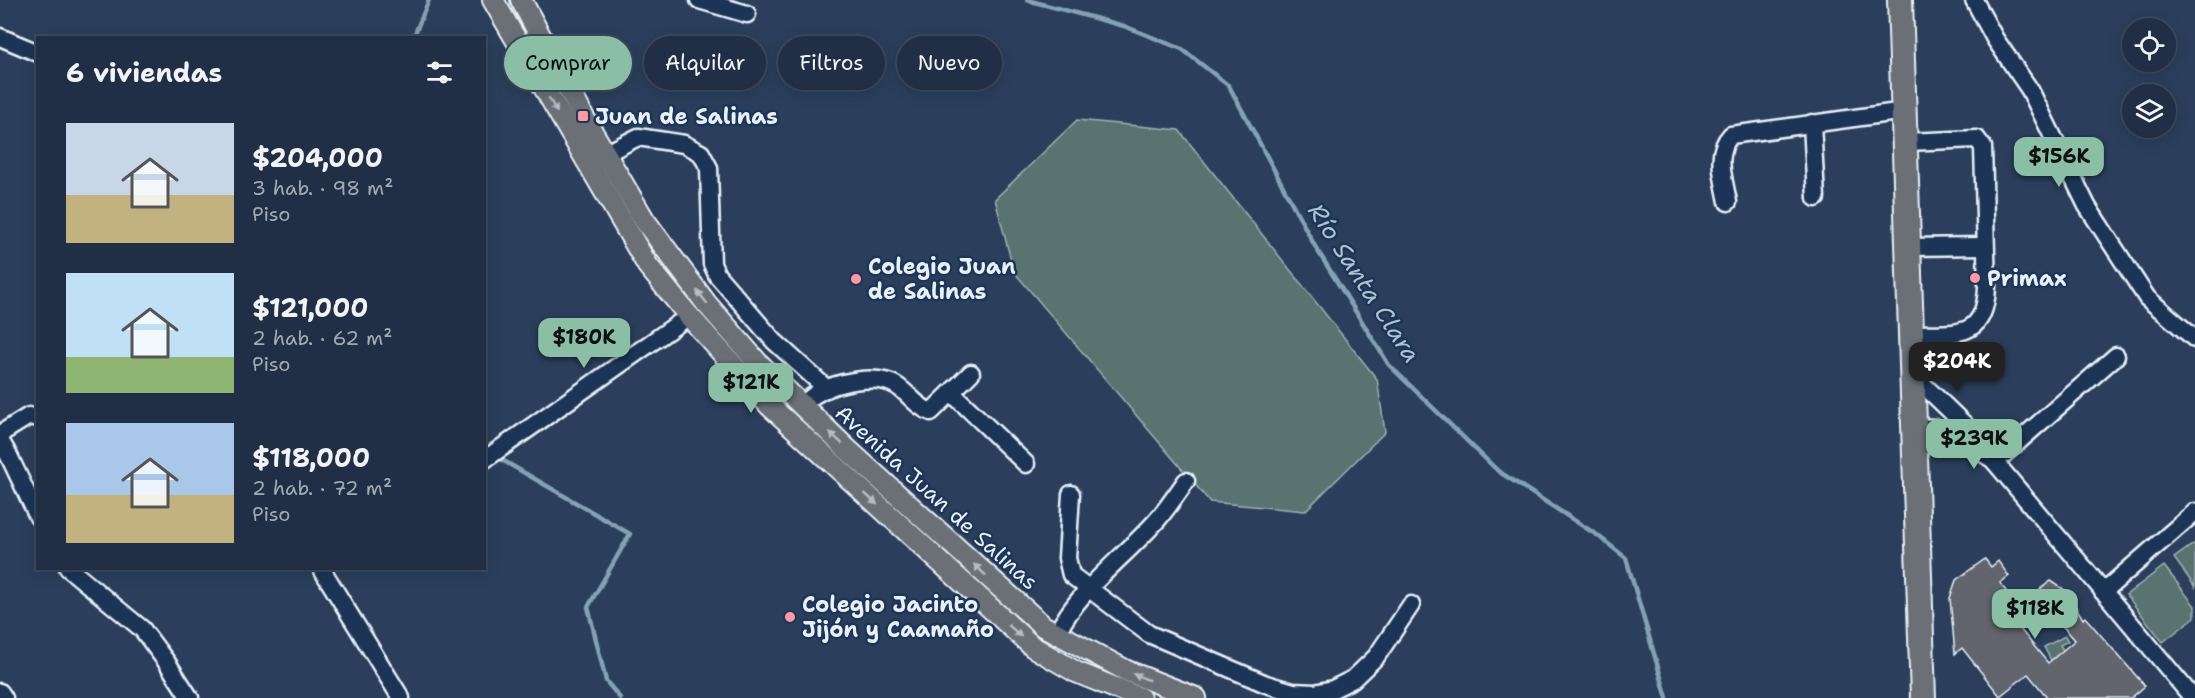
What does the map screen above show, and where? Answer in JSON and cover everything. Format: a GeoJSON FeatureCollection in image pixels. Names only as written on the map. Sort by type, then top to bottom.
{"type":"FeatureCollection","features":[{"type":"Feature","properties":{"kind":"highway"},"geometry":{"type":"LineString","coordinates":[[1900,0],[1923,698]]}},
{"type":"Feature","properties":{"kind":"main road","name":"Avenida Juan de Salinas"},"geometry":{"type":"LineString","coordinates":[[493,0],[648,266],[689,316],[770,406],[1033,647],[1076,672],[1140,698]]}},
{"type":"Feature","properties":{"kind":"main road","name":"Avenida Juan de Salinas"},"geometry":{"type":"LineString","coordinates":[[521,0],[605,154],[645,221],[706,303],[758,363],[802,407],[1037,621],[1056,634],[1127,671],[1196,698]]}},
{"type":"Feature","properties":{"kind":"main road"},"geometry":{"type":"LineString","coordinates":[[787,422],[802,407]]}},
{"type":"Feature","properties":{"kind":"street"},"geometry":{"type":"LineString","coordinates":[[699,0],[747,14]]}},
{"type":"Feature","properties":{"kind":"street"},"geometry":{"type":"LineString","coordinates":[[1974,0],[1995,39],[2030,90],[2087,206],[2147,298],[2195,339]]}},
{"type":"Feature","properties":{"kind":"street"},"geometry":{"type":"LineString","coordinates":[[0,37],[36,52]]}},
{"type":"Feature","properties":{"kind":"street"},"geometry":{"type":"LineString","coordinates":[[1728,202],[1721,157],[1723,143],[1731,135],[1905,111]]}},
{"type":"Feature","properties":{"kind":"street"},"geometry":{"type":"LineString","coordinates":[[1812,123],[1816,198]]}},
{"type":"Feature","properties":{"kind":"street"},"geometry":{"type":"LineString","coordinates":[[605,154],[638,137],[684,144],[700,153],[709,168],[712,264],[717,274],[774,341],[827,389]]}},
{"type":"Feature","properties":{"kind":"street"},"geometry":{"type":"LineString","coordinates":[[1906,142],[1977,139],[1983,147],[1986,303],[1977,323],[1971,328],[1951,334],[1911,334]]}},
{"type":"Feature","properties":{"kind":"street"},"geometry":{"type":"LineString","coordinates":[[1907,247],[1985,246]]}},
{"type":"Feature","properties":{"kind":"street"},"geometry":{"type":"LineString","coordinates":[[486,459],[689,316]]}},
{"type":"Feature","properties":{"kind":"street"},"geometry":{"type":"LineString","coordinates":[[1995,462],[2116,356]]}},
{"type":"Feature","properties":{"kind":"street"},"geometry":{"type":"LineString","coordinates":[[802,407],[813,395],[827,389],[850,381],[872,380],[891,383],[931,412],[971,373]]}},
{"type":"Feature","properties":{"kind":"street"},"geometry":{"type":"LineString","coordinates":[[1912,374],[1979,436],[1990,449],[1995,462]]}},
{"type":"Feature","properties":{"kind":"street"},"geometry":{"type":"LineString","coordinates":[[952,393],[1026,464]]}},
{"type":"Feature","properties":{"kind":"street"},"geometry":{"type":"LineString","coordinates":[[0,434],[29,416],[36,418]]}},
{"type":"Feature","properties":{"kind":"street"},"geometry":{"type":"LineString","coordinates":[[1914,427],[1935,428],[1953,433],[1995,462],[2193,698]]}},
{"type":"Feature","properties":{"kind":"street"},"geometry":{"type":"LineString","coordinates":[[0,440],[36,513]]}},
{"type":"Feature","properties":{"kind":"street"},"geometry":{"type":"LineString","coordinates":[[1056,634],[1064,619],[1090,588],[1158,519],[1186,482]]}},
{"type":"Feature","properties":{"kind":"street"},"geometry":{"type":"LineString","coordinates":[[1071,494],[1067,558],[1071,575],[1149,634],[1266,684],[1293,692],[1315,693],[1333,689],[1353,679],[1376,657],[1411,606]]}},
{"type":"Feature","properties":{"kind":"street"},"geometry":{"type":"LineString","coordinates":[[2103,592],[2195,512]]}},
{"type":"Feature","properties":{"kind":"street"},"geometry":{"type":"LineString","coordinates":[[70,570],[142,629],[190,698]]}},
{"type":"Feature","properties":{"kind":"street"},"geometry":{"type":"LineString","coordinates":[[328,571],[401,698]]}},
{"type":"Feature","properties":{"kind":"street"},"geometry":{"type":"LineString","coordinates":[[0,692],[4,698]]}},
{"type":"Feature","properties":{"kind":"green space"},"geometry":{"type":"Polygon","coordinates":[[[1077,120],[1179,130],[1377,379],[1385,432],[1305,511],[1210,502],[1014,272],[995,199],[1077,120]]]}},
{"type":"Feature","properties":{"kind":"green space"},"geometry":{"type":"Polygon","coordinates":[[[2195,543],[2195,587],[2174,558],[2195,543]]]}},
{"type":"Feature","properties":{"kind":"green space"},"geometry":{"type":"Polygon","coordinates":[[[2164,566],[2195,606],[2195,617],[2163,642],[2126,595],[2164,566]]]}},
{"type":"Feature","properties":{"kind":"green space"},"geometry":{"type":"Polygon","coordinates":[[[2065,636],[2068,641],[2060,645],[2065,653],[2051,660],[2044,647],[2065,636]]]}},
{"type":"Feature","properties":{"kind":"building"},"geometry":{"type":"Polygon","coordinates":[[[1985,559],[1991,567],[1998,561],[2009,576],[2000,583],[2019,609],[2041,594],[2040,589],[2051,581],[2071,594],[2069,596],[2083,619],[2085,617],[2145,686],[2131,698],[2048,698],[2028,674],[2000,696],[1962,648],[1955,654],[1950,598],[1956,580],[1985,559]],[[2042,613],[2020,629],[2048,663],[2075,640],[2059,622],[2053,626],[2042,613]]]}},
{"type":"Feature","properties":{"kind":"waterway"},"geometry":{"type":"LineString","coordinates":[[414,36],[429,0]]}},
{"type":"Feature","properties":{"kind":"waterway","name":"Río Santa Clara"},"geometry":{"type":"LineString","coordinates":[[1027,0],[1124,26],[1182,49],[1229,86],[1316,248],[1389,365],[1498,471],[1597,535],[1626,558],[1667,698]]}},
{"type":"Feature","properties":{"kind":"waterway"},"geometry":{"type":"LineString","coordinates":[[497,457],[630,534],[588,607],[606,681],[620,698]]}},
{"type":"Feature","properties":{"kind":"place","name":"Juan de Salinas"},"geometry":{"type":"Point","coordinates":[583,116]}},
{"type":"Feature","properties":{"kind":"place","name":"Primax"},"geometry":{"type":"Point","coordinates":[1975,278]}},
{"type":"Feature","properties":{"kind":"place","name":"Colegio Juan de Salinas"},"geometry":{"type":"Point","coordinates":[856,279]}},
{"type":"Feature","properties":{"kind":"place","name":"Colegio Jacinto Jijón y Caamaño"},"geometry":{"type":"Point","coordinates":[790,617]}}]}
